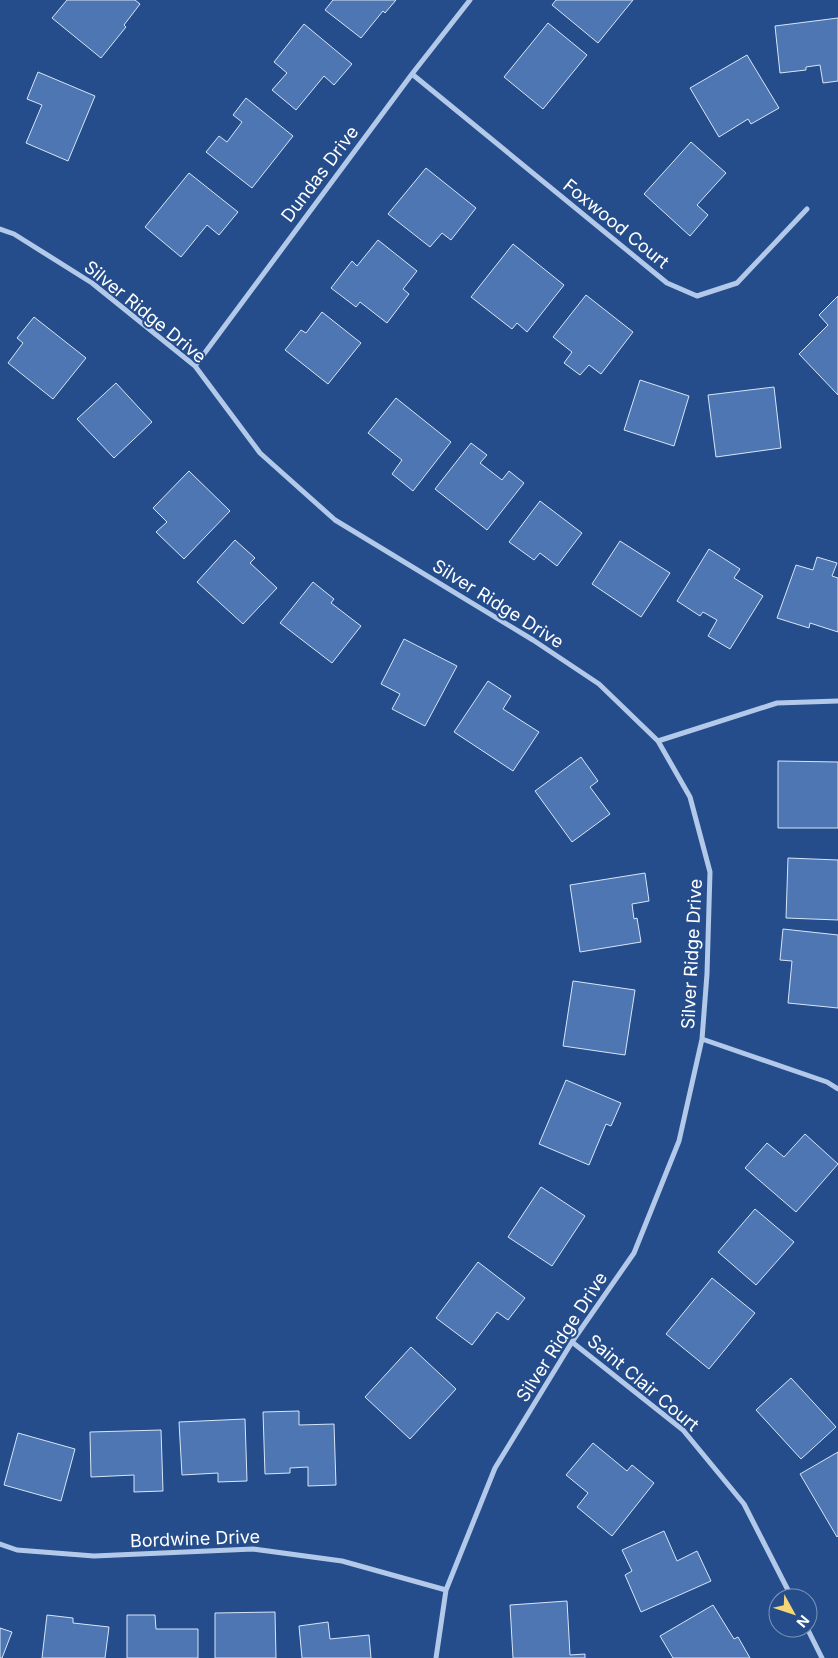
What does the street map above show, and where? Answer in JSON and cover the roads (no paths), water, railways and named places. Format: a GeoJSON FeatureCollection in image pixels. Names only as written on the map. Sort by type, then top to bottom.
{"type":"FeatureCollection","features":[{"type":"Feature","properties":{"kind":"street","name":"Dundas Drive"},"geometry":{"type":"LineString","coordinates":[[195,366],[412,74],[470,0]]}},
{"type":"Feature","properties":{"kind":"street","name":"Foxwood Court"},"geometry":{"type":"LineString","coordinates":[[412,74],[667,283],[697,296],[737,283],[807,210]]}},
{"type":"Feature","properties":{"kind":"street","name":"Silver Ridge Drive"},"geometry":{"type":"LineString","coordinates":[[0,229],[14,234],[92,283],[195,366],[260,453],[335,520],[533,640],[599,684],[658,741],[690,797],[710,872],[707,974],[702,1039],[679,1141],[634,1253],[572,1342],[495,1468],[446,1590],[436,1658]]}},
{"type":"Feature","properties":{"kind":"street"},"geometry":{"type":"LineString","coordinates":[[658,741],[777,703],[838,701]]}},
{"type":"Feature","properties":{"kind":"street"},"geometry":{"type":"LineString","coordinates":[[702,1039],[827,1082],[838,1089]]}},
{"type":"Feature","properties":{"kind":"street","name":"Saint Clair Court"},"geometry":{"type":"LineString","coordinates":[[572,1342],[683,1430],[744,1504],[787,1588]]}},
{"type":"Feature","properties":{"kind":"street","name":"Bordwine Drive"},"geometry":{"type":"LineString","coordinates":[[0,1544],[17,1550],[94,1556],[253,1549],[342,1561],[446,1590]]}},
{"type":"Feature","properties":{"kind":"street"},"geometry":{"type":"LineString","coordinates":[[812,1638],[822,1658]]}}]}
